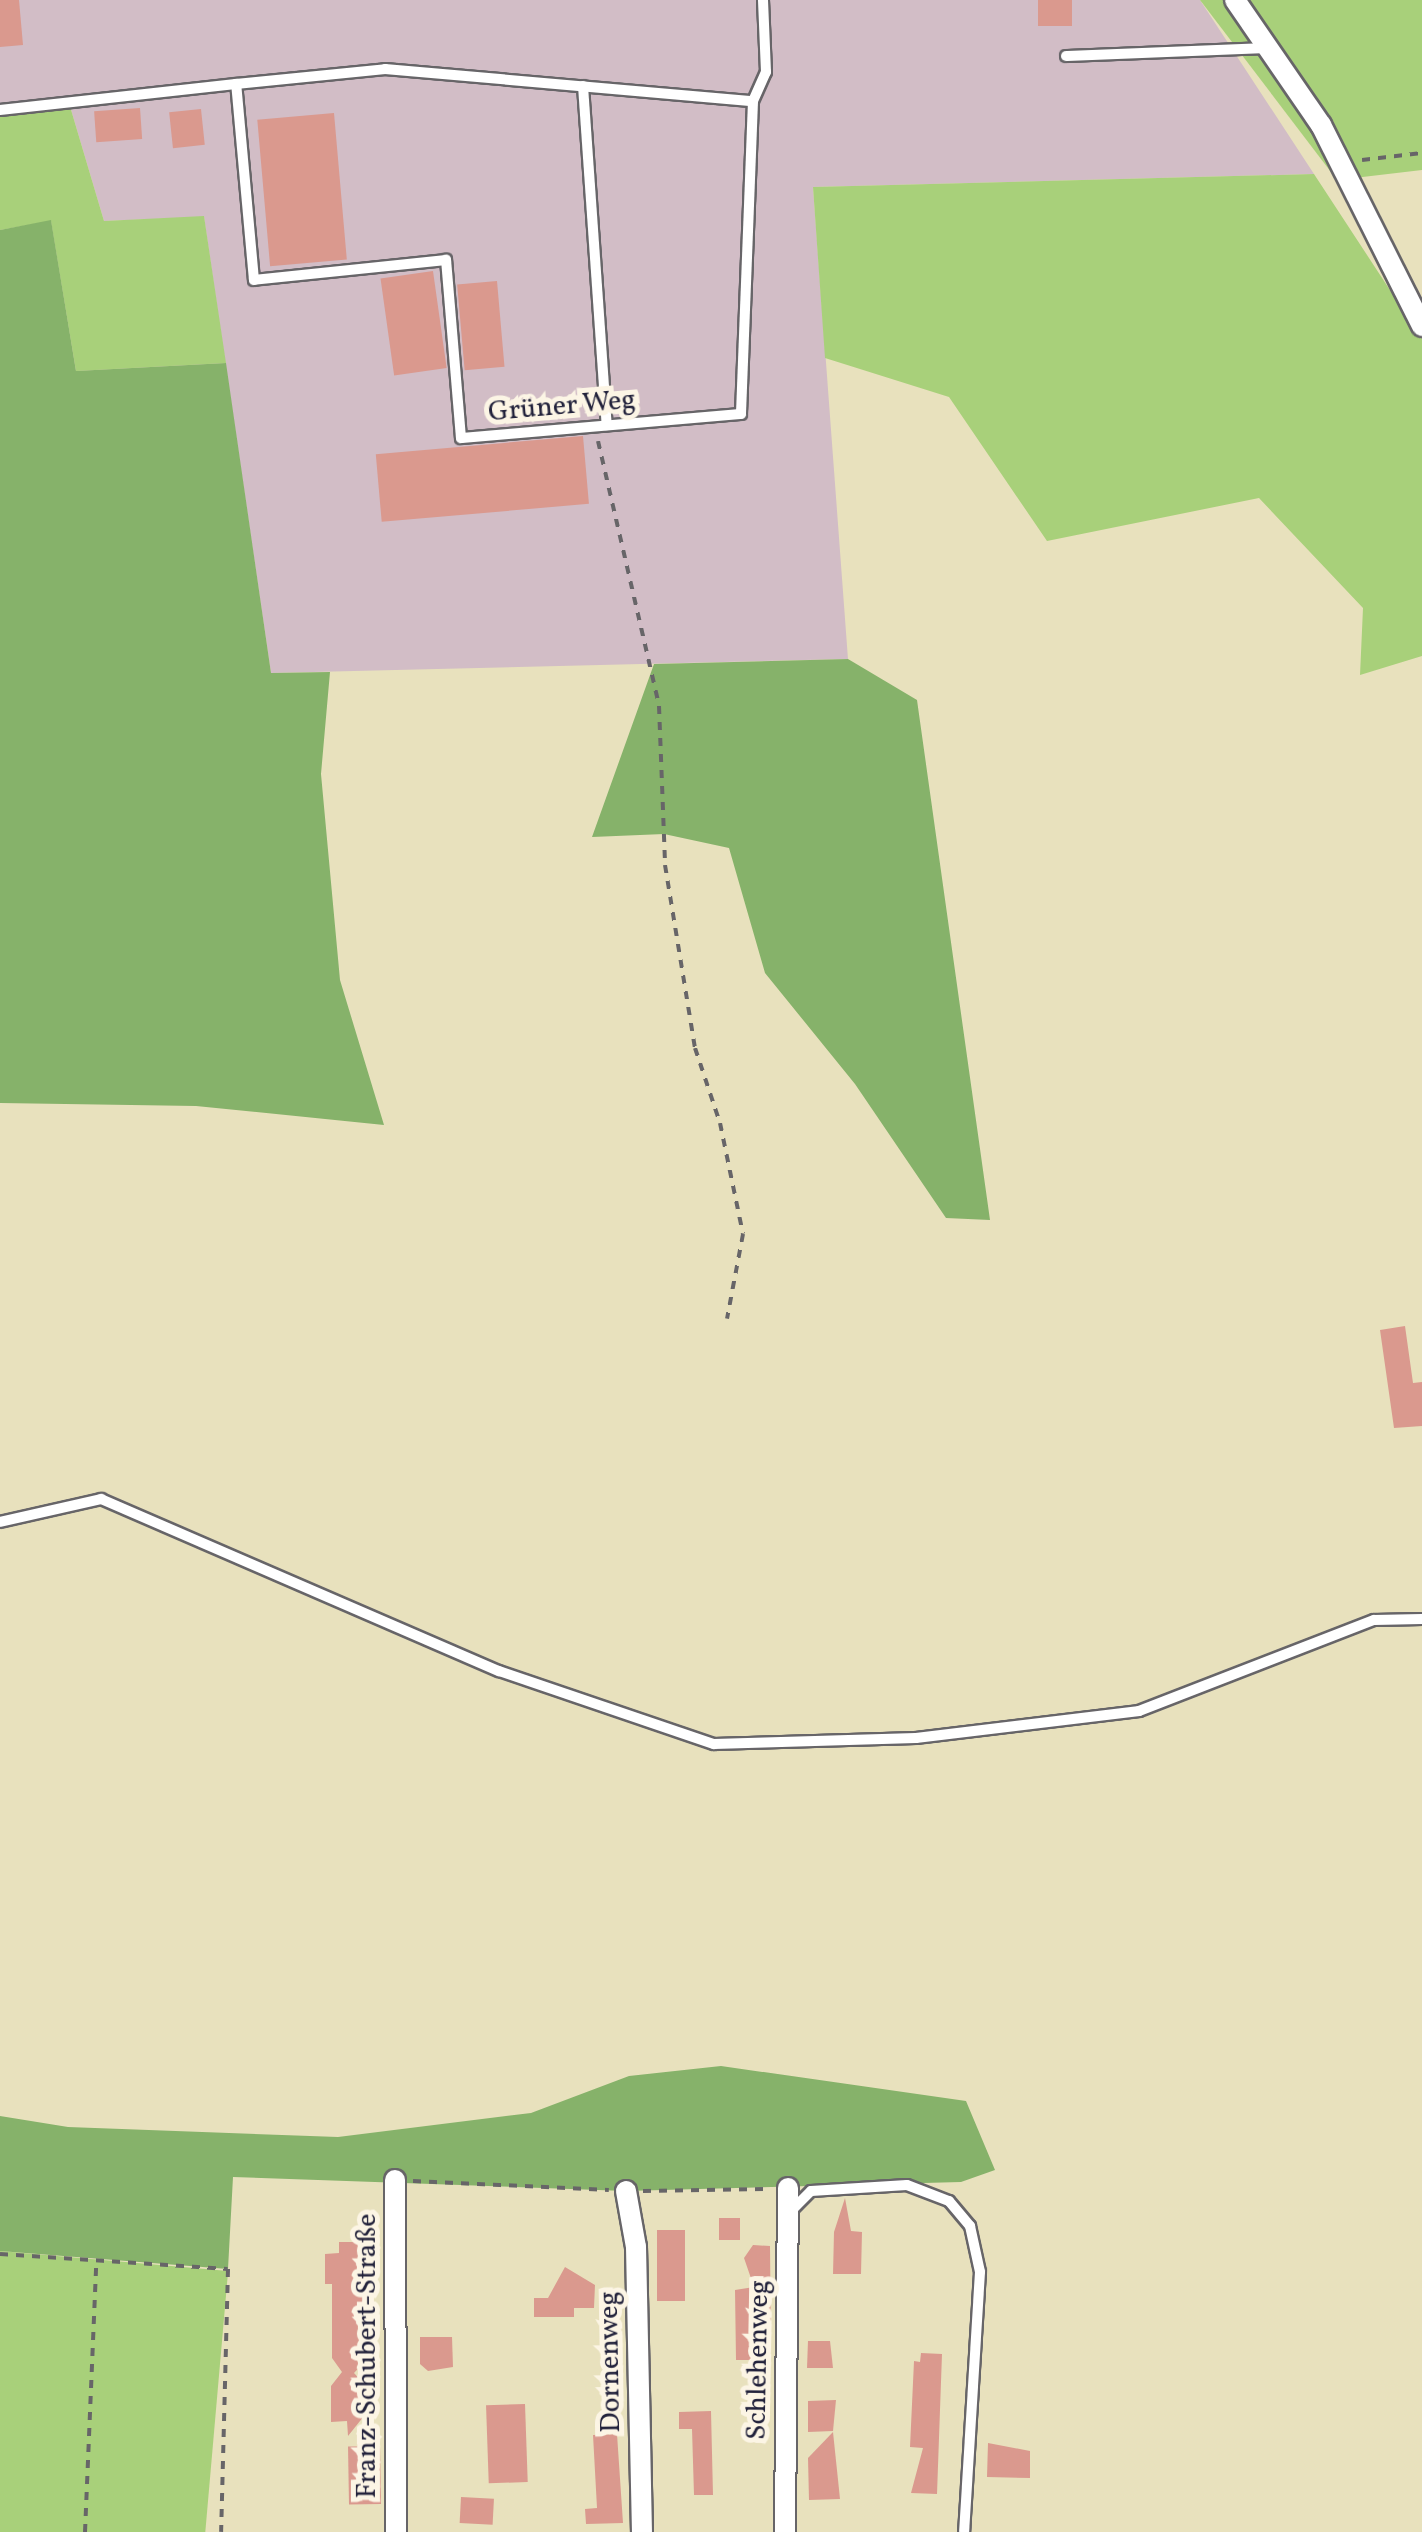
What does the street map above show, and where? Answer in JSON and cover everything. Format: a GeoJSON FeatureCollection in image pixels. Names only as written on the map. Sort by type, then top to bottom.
{"type":"FeatureCollection","features":[{"type":"Feature","properties":{"kind":"street"},"geometry":{"type":"LineString","coordinates":[[1241,2],[1339,162],[1422,326]]}},
{"type":"Feature","properties":{"kind":"street","name":"Franz-Schubert-Straße"},"geometry":{"type":"LineString","coordinates":[[395,2180],[396,2532]]}},
{"type":"Feature","properties":{"kind":"street","name":"Schlehenweg"},"geometry":{"type":"LineString","coordinates":[[785,2532],[788,2188]]}},
{"type":"Feature","properties":{"kind":"street","name":"Dornenweg"},"geometry":{"type":"LineString","coordinates":[[626,2191],[636,2247],[642,2532]]}},
{"type":"Feature","properties":{"kind":"lane","name":"Grüner Weg"},"geometry":{"type":"LineString","coordinates":[[236,84],[254,280],[446,260],[461,438],[741,414],[752,101],[766,72],[763,0]]}},
{"type":"Feature","properties":{"kind":"lane"},"geometry":{"type":"LineString","coordinates":[[1066,56],[1268,48]]}},
{"type":"Feature","properties":{"kind":"lane"},"geometry":{"type":"LineString","coordinates":[[0,110],[386,68],[752,101]]}},
{"type":"Feature","properties":{"kind":"lane"},"geometry":{"type":"LineString","coordinates":[[583,86],[601,426]]}},
{"type":"Feature","properties":{"kind":"lane"},"geometry":{"type":"LineString","coordinates":[[0,1522],[100,1499],[499,1672],[714,1744],[916,1738],[1138,1711],[1374,1620],[1422,1619]]}},
{"type":"Feature","properties":{"kind":"lane"},"geometry":{"type":"LineString","coordinates":[[788,2214],[811,2190],[907,2185],[950,2201],[970,2226],[980,2272],[964,2532]]}},
{"type":"Feature","properties":{"kind":"path"},"geometry":{"type":"LineString","coordinates":[[1339,162],[1422,154]]}},
{"type":"Feature","properties":{"kind":"path"},"geometry":{"type":"LineString","coordinates":[[601,426],[659,706],[665,865],[695,1048],[720,1123],[743,1234],[727,1319]]}},
{"type":"Feature","properties":{"kind":"path"},"geometry":{"type":"LineString","coordinates":[[395,2180],[626,2191],[788,2188]]}},
{"type":"Feature","properties":{"kind":"path"},"geometry":{"type":"LineString","coordinates":[[0,2254],[96,2264],[228,2269],[221,2532]]}},
{"type":"Feature","properties":{"kind":"path"},"geometry":{"type":"LineString","coordinates":[[84,2532],[96,2264]]}},
{"type":"Feature","properties":{"kind":"shaded area"},"geometry":{"type":"Polygon","coordinates":[[[0,0],[1200,0],[1314,174],[813,187],[848,659],[271,673],[204,217],[104,221],[69,103],[0,110],[0,0]]]}},
{"type":"Feature","properties":{"kind":"green space"},"geometry":{"type":"Polygon","coordinates":[[[1200,0],[1422,0],[1422,170],[1337,180],[1200,0]]]}},
{"type":"Feature","properties":{"kind":"green space"},"geometry":{"type":"Polygon","coordinates":[[[69,103],[104,221],[204,216],[226,363],[76,371],[51,221],[0,230],[0,110],[69,103]]]}},
{"type":"Feature","properties":{"kind":"green space"},"geometry":{"type":"Polygon","coordinates":[[[1314,174],[1422,339],[1422,656],[1360,675],[1363,608],[1259,498],[1047,541],[949,397],[825,358],[813,187],[1314,174]]]}},
{"type":"Feature","properties":{"kind":"green space"},"geometry":{"type":"Polygon","coordinates":[[[51,220],[76,371],[226,363],[271,673],[330,672],[321,774],[340,980],[384,1125],[196,1106],[0,1103],[0,230],[51,220]]]}},
{"type":"Feature","properties":{"kind":"green space"},"geometry":{"type":"Polygon","coordinates":[[[848,659],[917,700],[990,1220],[946,1218],[855,1084],[765,973],[729,848],[664,834],[592,837],[654,664],[848,659]]]}},
{"type":"Feature","properties":{"kind":"green space"},"geometry":{"type":"Polygon","coordinates":[[[721,2066],[966,2101],[995,2170],[961,2182],[626,2191],[233,2177],[228,2269],[0,2251],[0,2116],[68,2127],[338,2137],[531,2113],[629,2076],[721,2066]]]}},
{"type":"Feature","properties":{"kind":"green space"},"geometry":{"type":"Polygon","coordinates":[[[0,2251],[228,2271],[205,2532],[0,2532],[0,2251]]]}},
{"type":"Feature","properties":{"kind":"building"},"geometry":{"type":"Polygon","coordinates":[[[0,0],[19,0],[23,45],[0,47],[0,0]]]}},
{"type":"Feature","properties":{"kind":"building"},"geometry":{"type":"Polygon","coordinates":[[[1038,0],[1072,0],[1072,26],[1038,26],[1038,0]]]}},
{"type":"Feature","properties":{"kind":"building"},"geometry":{"type":"Polygon","coordinates":[[[140,108],[142,139],[96,142],[94,111],[140,108]]]}},
{"type":"Feature","properties":{"kind":"building"},"geometry":{"type":"Polygon","coordinates":[[[201,109],[205,145],[173,148],[169,112],[201,109]]]}},
{"type":"Feature","properties":{"kind":"building"},"geometry":{"type":"Polygon","coordinates":[[[334,113],[347,259],[270,266],[257,120],[334,113]]]}},
{"type":"Feature","properties":{"kind":"building"},"geometry":{"type":"Polygon","coordinates":[[[433,271],[447,368],[394,375],[381,278],[433,271]]]}},
{"type":"Feature","properties":{"kind":"building"},"geometry":{"type":"Polygon","coordinates":[[[497,281],[504,367],[465,370],[457,284],[497,281]]]}},
{"type":"Feature","properties":{"kind":"building"},"geometry":{"type":"Polygon","coordinates":[[[583,436],[589,504],[382,522],[376,454],[583,436]]]}},
{"type":"Feature","properties":{"kind":"building"},"geometry":{"type":"Polygon","coordinates":[[[1405,1326],[1413,1383],[1422,1382],[1422,1426],[1394,1428],[1380,1330],[1405,1326]]]}},
{"type":"Feature","properties":{"kind":"building"},"geometry":{"type":"Polygon","coordinates":[[[845,2198],[851,2231],[862,2232],[861,2274],[833,2274],[834,2232],[845,2198]]]}},
{"type":"Feature","properties":{"kind":"building"},"geometry":{"type":"Polygon","coordinates":[[[719,2218],[740,2218],[740,2240],[719,2240],[719,2218]]]}},
{"type":"Feature","properties":{"kind":"building"},"geometry":{"type":"Polygon","coordinates":[[[657,2230],[685,2230],[685,2301],[657,2301],[657,2230]]]}},
{"type":"Feature","properties":{"kind":"building"},"geometry":{"type":"Polygon","coordinates":[[[339,2242],[366,2242],[367,2256],[362,2312],[368,2320],[367,2359],[354,2373],[366,2386],[368,2411],[348,2436],[347,2421],[331,2422],[331,2386],[342,2372],[332,2358],[332,2284],[325,2284],[325,2254],[339,2253],[339,2242]]]}},
{"type":"Feature","properties":{"kind":"building"},"geometry":{"type":"Polygon","coordinates":[[[753,2245],[770,2246],[771,2346],[756,2346],[756,2360],[736,2360],[735,2290],[754,2287],[744,2258],[753,2245]]]}},
{"type":"Feature","properties":{"kind":"building"},"geometry":{"type":"Polygon","coordinates":[[[565,2267],[595,2285],[594,2308],[574,2308],[574,2317],[534,2317],[534,2298],[548,2298],[565,2267]]]}},
{"type":"Feature","properties":{"kind":"building"},"geometry":{"type":"Polygon","coordinates":[[[420,2337],[452,2337],[453,2367],[428,2371],[420,2364],[420,2337]]]}},
{"type":"Feature","properties":{"kind":"building"},"geometry":{"type":"Polygon","coordinates":[[[808,2341],[830,2341],[833,2368],[807,2368],[808,2341]]]}},
{"type":"Feature","properties":{"kind":"building"},"geometry":{"type":"Polygon","coordinates":[[[921,2353],[942,2354],[937,2494],[911,2493],[923,2448],[910,2447],[914,2361],[920,2362],[921,2353]]]}},
{"type":"Feature","properties":{"kind":"building"},"geometry":{"type":"Polygon","coordinates":[[[836,2400],[833,2431],[808,2432],[808,2401],[836,2400]]]}},
{"type":"Feature","properties":{"kind":"building"},"geometry":{"type":"Polygon","coordinates":[[[525,2404],[528,2482],[489,2483],[486,2405],[525,2404]]]}},
{"type":"Feature","properties":{"kind":"building"},"geometry":{"type":"Polygon","coordinates":[[[711,2411],[713,2495],[694,2495],[692,2429],[679,2429],[679,2412],[711,2411]]]}},
{"type":"Feature","properties":{"kind":"building"},"geometry":{"type":"Polygon","coordinates":[[[833,2432],[840,2499],[809,2500],[808,2458],[833,2432]]]}},
{"type":"Feature","properties":{"kind":"building"},"geometry":{"type":"Polygon","coordinates":[[[617,2434],[623,2523],[586,2524],[585,2509],[597,2508],[593,2435],[617,2434]]]}},
{"type":"Feature","properties":{"kind":"building"},"geometry":{"type":"Polygon","coordinates":[[[988,2443],[1030,2451],[1030,2478],[987,2477],[988,2443]]]}},
{"type":"Feature","properties":{"kind":"building"},"geometry":{"type":"Polygon","coordinates":[[[380,2446],[381,2504],[349,2505],[348,2447],[380,2446]]]}},
{"type":"Feature","properties":{"kind":"building"},"geometry":{"type":"Polygon","coordinates":[[[461,2497],[494,2499],[493,2525],[460,2523],[461,2497]]]}}]}
